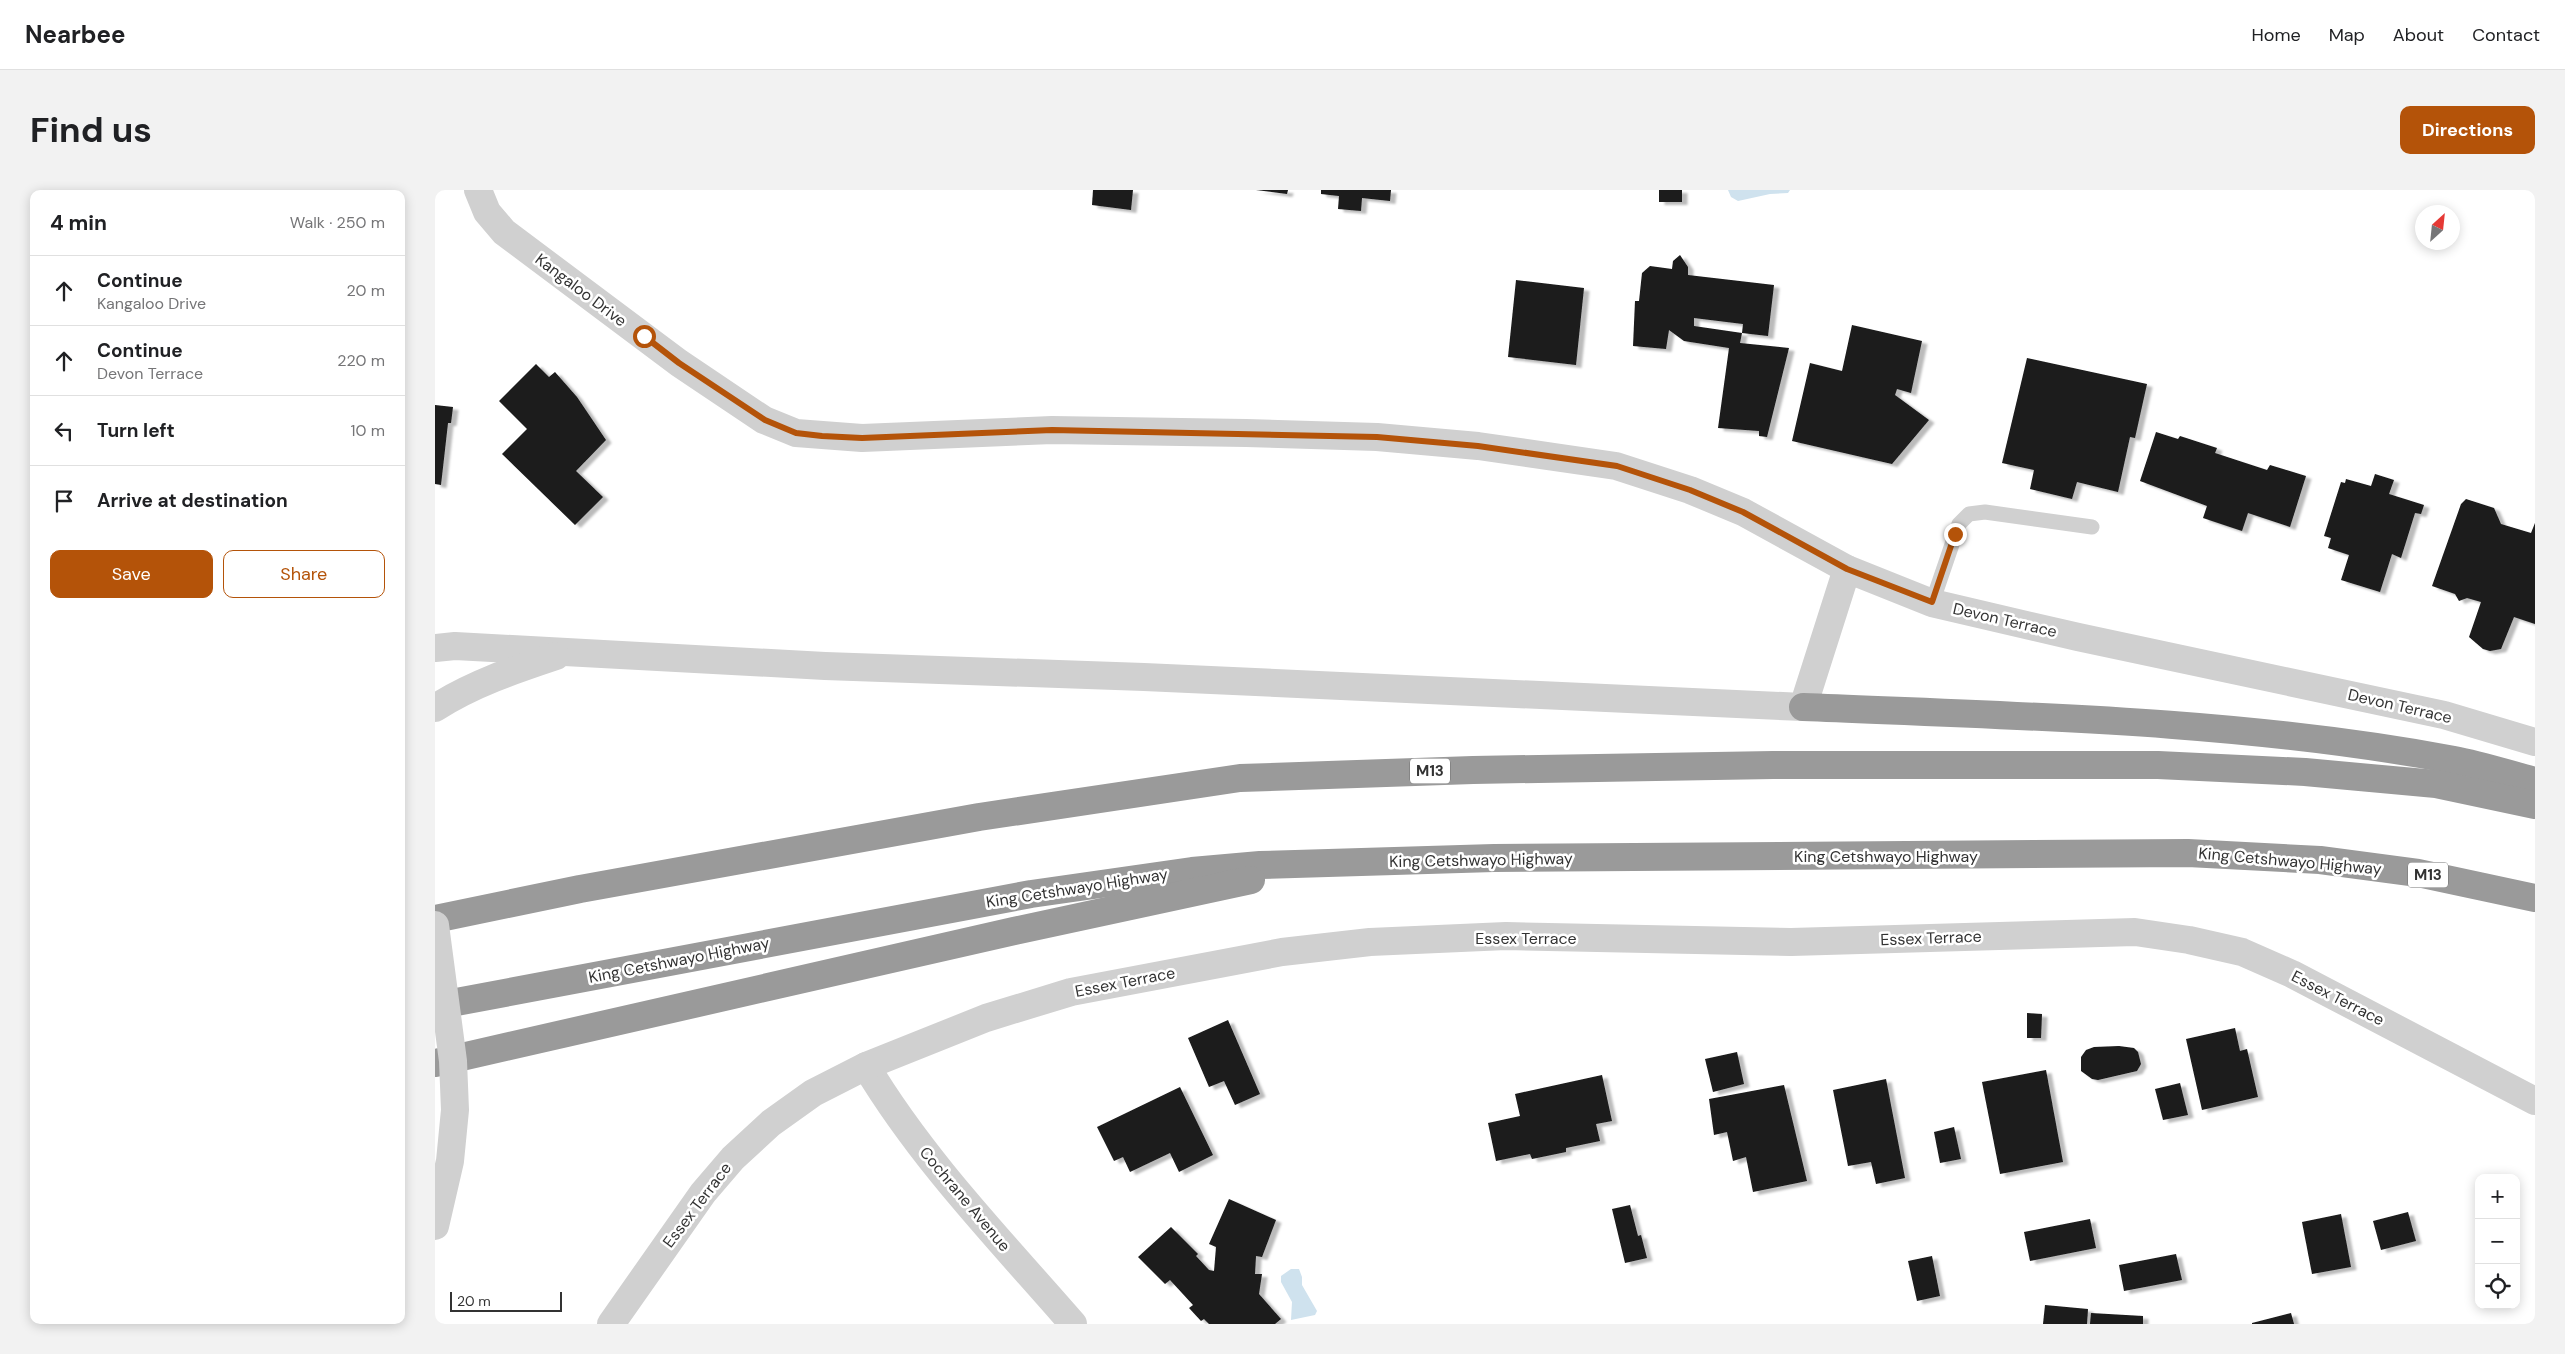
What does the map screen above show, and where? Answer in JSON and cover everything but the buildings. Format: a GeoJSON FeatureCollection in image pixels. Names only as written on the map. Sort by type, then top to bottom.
{"type":"FeatureCollection","features":[{"type":"Feature","properties":{"kind":"highway"},"geometry":{"type":"LineString","coordinates":[[1803,707],[2046,717],[2285,735],[2455,760],[2535,781]]}},
{"type":"Feature","properties":{"kind":"highway","name":"M13"},"geometry":{"type":"LineString","coordinates":[[435,919],[580,889],[979,817],[1239,778],[1473,770],[1763,765],[2158,765],[2305,772],[2436,784],[2535,805]]}},
{"type":"Feature","properties":{"kind":"highway","name":"King Cetshwayo Highway"},"geometry":{"type":"LineString","coordinates":[[435,1006],[1084,885],[1192,870],[1260,865],[1504,858],[1989,856],[2188,853],[2320,860],[2418,873],[2535,898]]}},
{"type":"Feature","properties":{"kind":"highway"},"geometry":{"type":"LineString","coordinates":[[435,1063],[1004,933],[1330,863]]}},
{"type":"Feature","properties":{"kind":"street","name":"Kangaloo Drive"},"geometry":{"type":"LineString","coordinates":[[478,190],[487,212],[504,232],[679,363],[724,394]]}},
{"type":"Feature","properties":{"kind":"street","name":"Devon Terrace"},"geometry":{"type":"LineString","coordinates":[[724,394],[765,420],[796,433],[822,436],[862,438],[1052,430],[1377,437],[1478,446],[1617,466],[1690,490],[1743,512],[1847,569],[1932,602],[2078,637],[2444,715],[2535,742]]}},
{"type":"Feature","properties":{"kind":"street"},"geometry":{"type":"LineString","coordinates":[[435,648],[455,646],[816,665],[1803,707],[1847,569]]}},
{"type":"Feature","properties":{"kind":"street"},"geometry":{"type":"LineString","coordinates":[[435,631],[569,651]]}},
{"type":"Feature","properties":{"kind":"street"},"geometry":{"type":"LineString","coordinates":[[435,708],[452,696],[484,682],[569,651]]}},
{"type":"Feature","properties":{"kind":"street"},"geometry":{"type":"LineString","coordinates":[[435,925],[453,1061],[455,1110],[450,1161],[435,1226]]}},
{"type":"Feature","properties":{"kind":"street","name":"Essex Terrace"},"geometry":{"type":"LineString","coordinates":[[611,1324],[703,1193],[733,1158],[771,1123],[813,1093],[867,1066],[986,1018],[1071,992],[1281,952],[1350,944],[1506,936],[1791,942],[2135,932],[2189,940],[2242,952],[2293,974],[2535,1101]]}},
{"type":"Feature","properties":{"kind":"street","name":"Cochrane Avenue"},"geometry":{"type":"LineString","coordinates":[[867,1066],[893,1110],[934,1165],[1073,1324]]}},
{"type":"Feature","properties":{"kind":"lane"},"geometry":{"type":"LineString","coordinates":[[1932,602],[1959,524],[1969,514],[1985,512],[2093,528]]}},
{"type":"Feature","properties":{"kind":"water"},"geometry":{"type":"Polygon","coordinates":[[[1728,190],[1790,190],[1788,193],[1770,194],[1738,201],[1731,197],[1728,190]]]}},
{"type":"Feature","properties":{"kind":"water"},"geometry":{"type":"Polygon","coordinates":[[[1291,1269],[1299,1269],[1302,1285],[1317,1311],[1315,1315],[1291,1320],[1292,1302],[1281,1282],[1281,1276],[1291,1269]]]}},
{"type":"Feature","properties":{"kind":"route"},"geometry":{"type":"LineString","coordinates":[[644,336],[724,394],[765,420],[796,433],[862,438],[1052,430],[1377,437],[1478,446],[1617,466],[1690,490],[1743,512],[1847,569],[1932,602],[1955,534]]}}]}
